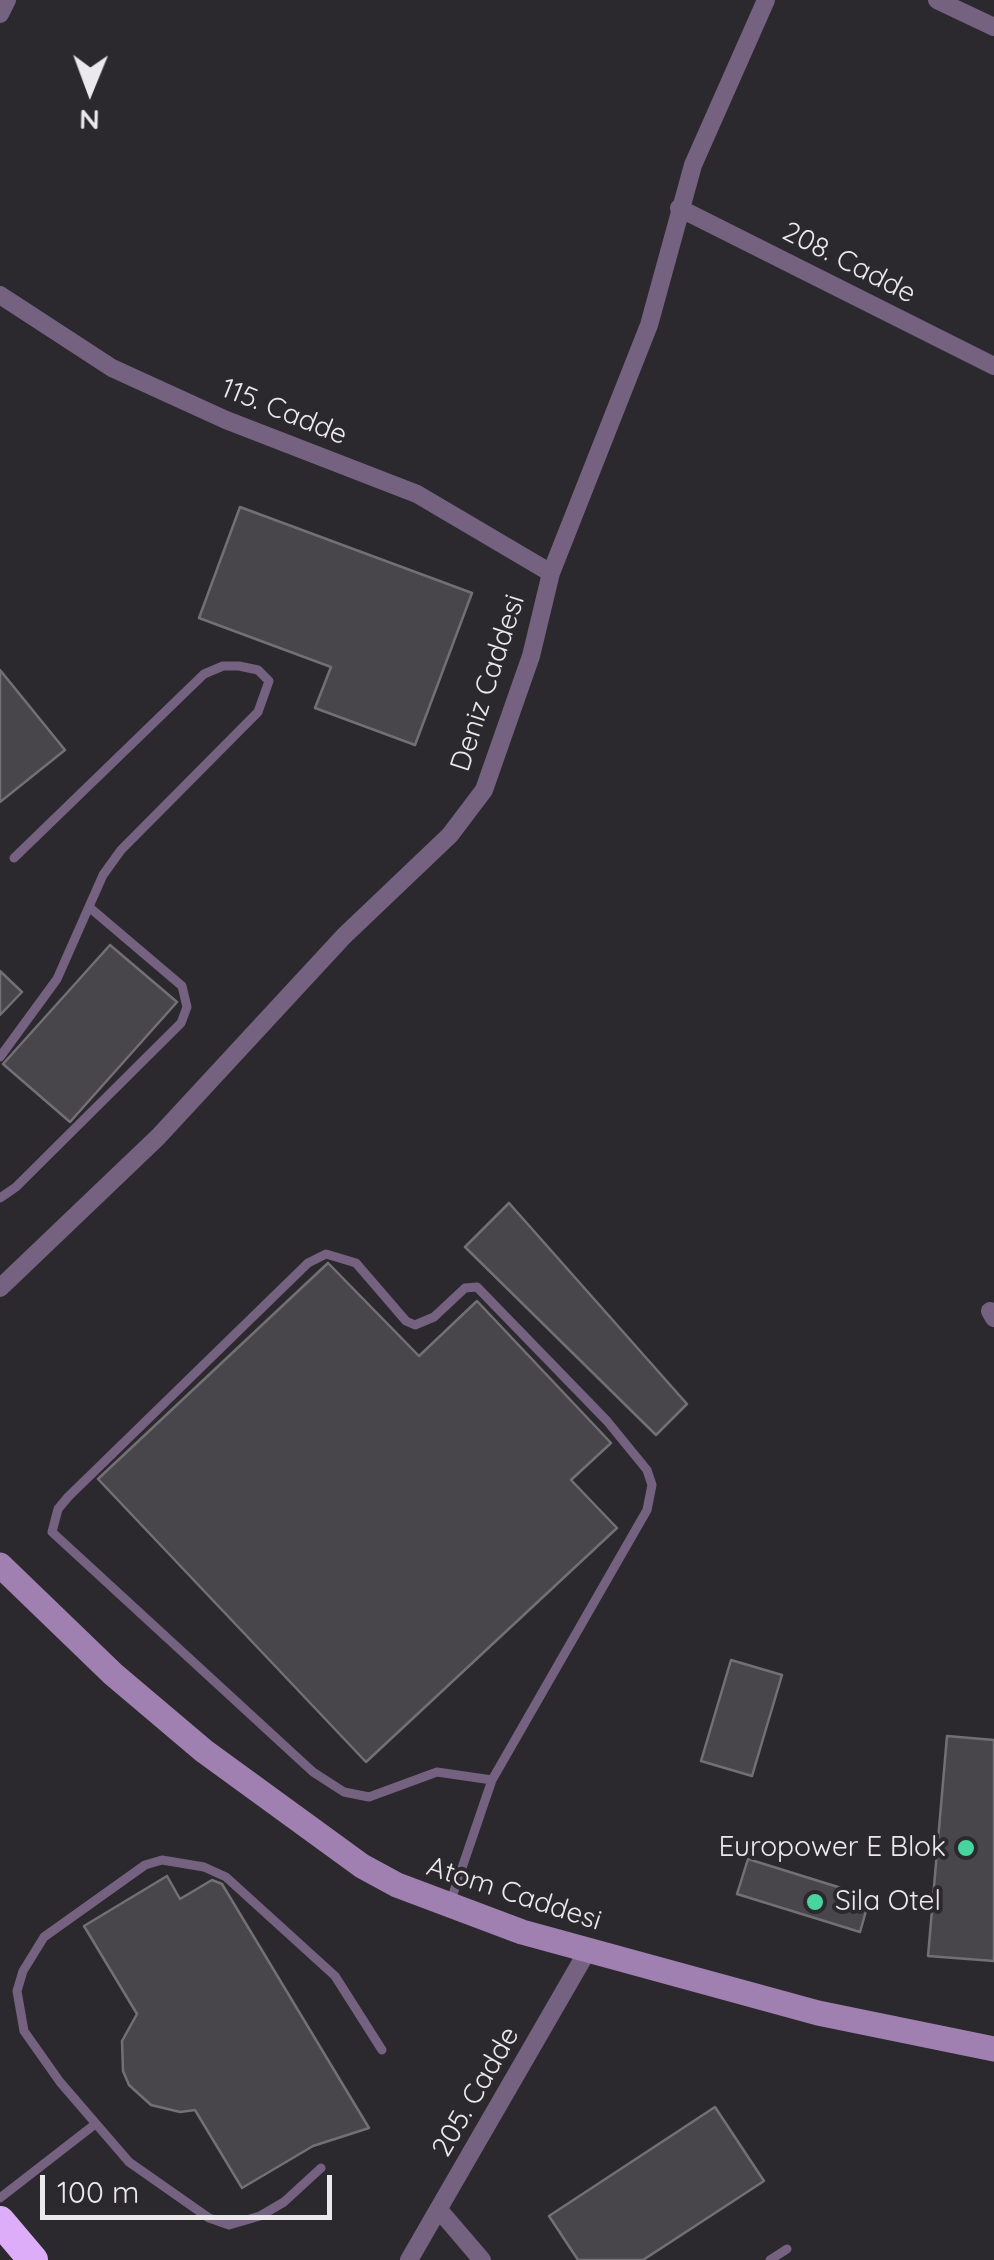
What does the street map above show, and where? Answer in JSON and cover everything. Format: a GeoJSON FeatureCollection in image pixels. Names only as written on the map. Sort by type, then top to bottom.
{"type":"FeatureCollection","features":[{"type":"Feature","properties":{"kind":"highway"},"geometry":{"type":"LineString","coordinates":[[0,2220],[33,2260]]}},
{"type":"Feature","properties":{"kind":"street"},"geometry":{"type":"LineString","coordinates":[[0,14],[7,0]]}},
{"type":"Feature","properties":{"kind":"street","name":"Deniz Caddesi"},"geometry":{"type":"LineString","coordinates":[[0,1288],[158,1137],[344,936],[450,835],[470,808],[496,764],[552,573],[649,324],[693,164],[766,0]]}},
{"type":"Feature","properties":{"kind":"street"},"geometry":{"type":"LineString","coordinates":[[937,0],[994,27]]}},
{"type":"Feature","properties":{"kind":"street","name":"208. Cadde"},"geometry":{"type":"LineString","coordinates":[[679,208],[994,366]]}},
{"type":"Feature","properties":{"kind":"street","name":"115. Cadde"},"geometry":{"type":"LineString","coordinates":[[0,295],[112,368],[226,420],[416,494],[552,573]]}},
{"type":"Feature","properties":{"kind":"street","name":"Atom Caddesi"},"geometry":{"type":"LineString","coordinates":[[0,1565],[113,1674],[219,1762],[362,1866],[448,1908],[818,2013],[994,2049]]}},
{"type":"Feature","properties":{"kind":"street","name":"205. Cadde"},"geometry":{"type":"LineString","coordinates":[[409,2260],[588,1950]]}},
{"type":"Feature","properties":{"kind":"street"},"geometry":{"type":"LineString","coordinates":[[440,2211],[482,2260]]}},
{"type":"Feature","properties":{"kind":"lane"},"geometry":{"type":"LineString","coordinates":[[0,1057],[57,979],[102,875],[120,850],[258,712],[269,681],[258,670],[223,666],[204,674],[14,858]]}},
{"type":"Feature","properties":{"kind":"lane"},"geometry":{"type":"LineString","coordinates":[[0,1198],[16,1187],[181,1023],[187,1007],[182,986],[89,908]]}},
{"type":"Feature","properties":{"kind":"lane"},"geometry":{"type":"LineString","coordinates":[[448,1908],[492,1780],[647,1510],[652,1484],[648,1470],[608,1421],[477,1287],[465,1288],[434,1317],[414,1325],[406,1321],[356,1263],[326,1254],[308,1263],[68,1497],[58,1509],[52,1532],[313,1772],[344,1792],[369,1798],[437,1772],[492,1780]]}},
{"type":"Feature","properties":{"kind":"lane"},"geometry":{"type":"LineString","coordinates":[[321,2168],[284,2202],[229,2225],[209,2218],[138,2169],[94,2126],[24,2031],[17,1990],[44,1937],[101,1892],[145,1865],[162,1860],[204,1867],[226,1877],[334,1976],[382,2050]]}},
{"type":"Feature","properties":{"kind":"lane"},"geometry":{"type":"LineString","coordinates":[[0,2198],[94,2126]]}},
{"type":"Feature","properties":{"kind":"lane"},"geometry":{"type":"LineString","coordinates":[[770,2260],[788,2249]]}},
{"type":"Feature","properties":{"kind":"building"},"geometry":{"type":"Polygon","coordinates":[[[240,507],[472,593],[415,745],[315,708],[331,667],[199,618],[240,507]]]}},
{"type":"Feature","properties":{"kind":"building"},"geometry":{"type":"Polygon","coordinates":[[[0,670],[65,750],[0,802],[0,670]]]}},
{"type":"Feature","properties":{"kind":"building"},"geometry":{"type":"Polygon","coordinates":[[[110,945],[177,1002],[70,1122],[3,1064],[110,945]]]}},
{"type":"Feature","properties":{"kind":"building"},"geometry":{"type":"Polygon","coordinates":[[[0,971],[22,992],[0,1015],[0,971]]]}},
{"type":"Feature","properties":{"kind":"building"},"geometry":{"type":"Polygon","coordinates":[[[509,1203],[687,1404],[656,1435],[465,1247],[509,1203]]]}},
{"type":"Feature","properties":{"kind":"building"},"geometry":{"type":"Polygon","coordinates":[[[328,1263],[419,1356],[477,1301],[611,1443],[571,1480],[617,1528],[366,1762],[98,1479],[328,1263]]]}},
{"type":"Feature","properties":{"kind":"building"},"geometry":{"type":"Polygon","coordinates":[[[731,1660],[782,1675],[752,1776],[701,1761],[731,1660]]]}},
{"type":"Feature","properties":{"kind":"building","name":"Europower E Blok"},"geometry":{"type":"Polygon","coordinates":[[[947,1736],[994,1740],[994,1961],[928,1956],[947,1736]]]}},
{"type":"Feature","properties":{"kind":"building"},"geometry":{"type":"Polygon","coordinates":[[[748,1859],[870,1897],[860,1932],[737,1894],[748,1859]]]}},
{"type":"Feature","properties":{"kind":"building"},"geometry":{"type":"Polygon","coordinates":[[[167,1876],[180,1899],[212,1880],[222,1884],[369,2128],[313,2146],[242,2188],[195,2110],[180,2112],[151,2105],[129,2085],[123,2071],[122,2041],[137,2014],[84,1926],[167,1876]]]}},
{"type":"Feature","properties":{"kind":"building"},"geometry":{"type":"Polygon","coordinates":[[[715,2107],[764,2181],[643,2260],[578,2260],[549,2216],[715,2107]]]}},
{"type":"Feature","properties":{"kind":"place","name":"Europower E Blok"},"geometry":{"type":"Point","coordinates":[966,1848]}},
{"type":"Feature","properties":{"kind":"place","name":"Sila Otel"},"geometry":{"type":"Point","coordinates":[815,1902]}}]}
